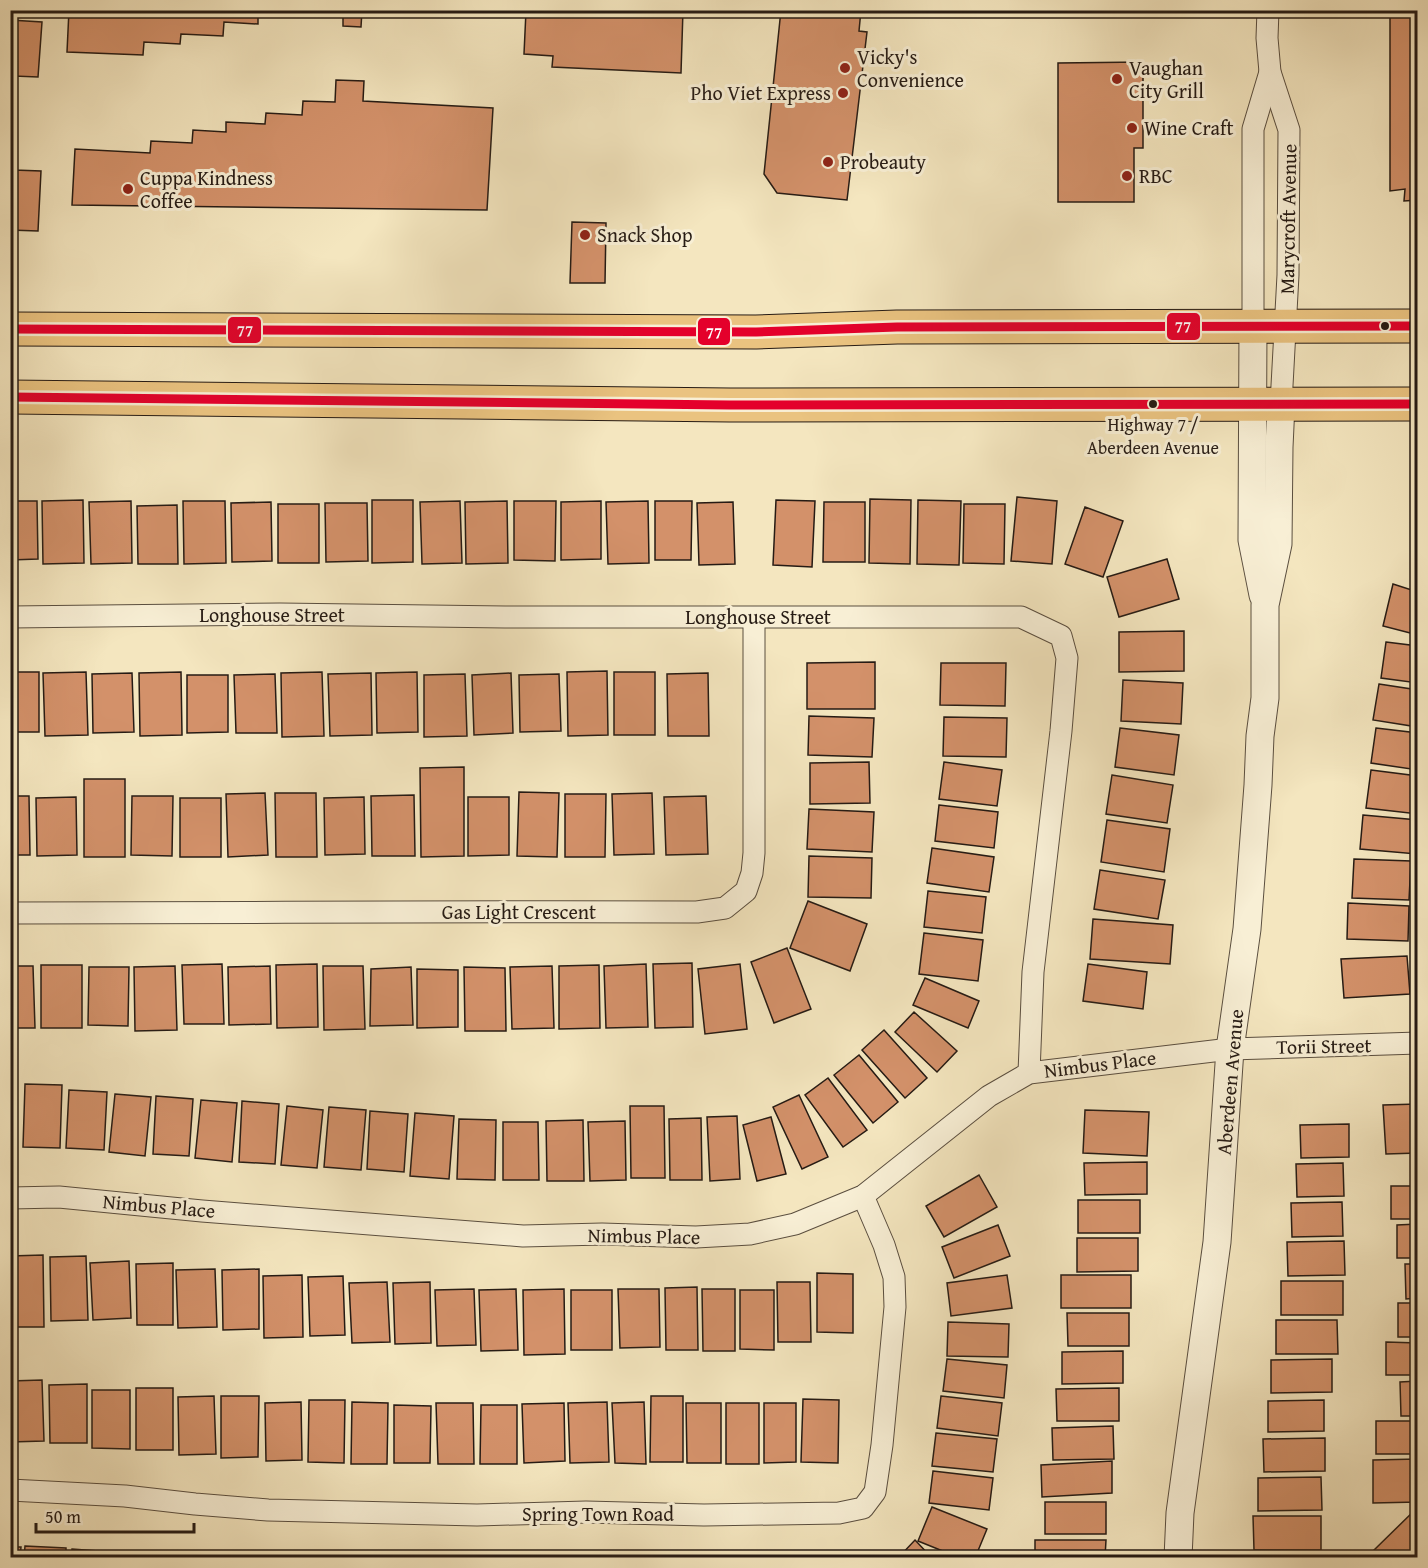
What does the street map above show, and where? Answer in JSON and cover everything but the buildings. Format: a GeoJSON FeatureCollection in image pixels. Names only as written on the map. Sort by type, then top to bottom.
{"type":"FeatureCollection","features":[{"type":"Feature","properties":{"kind":"main road"},"geometry":{"type":"LineString","coordinates":[[10,329],[756,332],[908,327],[1418,326]]}},
{"type":"Feature","properties":{"kind":"main road"},"geometry":{"type":"LineString","coordinates":[[10,398],[730,405],[1418,404]]}},
{"type":"Feature","properties":{"kind":"street","name":"Marycroft Avenue"},"geometry":{"type":"LineString","coordinates":[[1267,404],[1286,326],[1289,130],[1270,72],[1267,38],[1268,10]]}},
{"type":"Feature","properties":{"kind":"street","name":"Marycroft Avenue"},"geometry":{"type":"LineString","coordinates":[[1253,326],[1253,129],[1270,72]]}},
{"type":"Feature","properties":{"kind":"street","name":"Aberdeen Avenue"},"geometry":{"type":"LineString","coordinates":[[1178,1557],[1180,1513],[1217,1242],[1230,1049],[1247,929],[1260,736],[1265,698],[1265,605],[1252,540],[1267,404],[1253,326]]}},
{"type":"Feature","properties":{"kind":"street","name":"Longhouse Street"},"geometry":{"type":"LineString","coordinates":[[10,617],[280,614],[505,617],[1021,617],[1061,636],[1067,658],[1061,731],[1033,972],[1029,1073]]}},
{"type":"Feature","properties":{"kind":"street","name":"Gas Light Crescent"},"geometry":{"type":"LineString","coordinates":[[10,913],[697,912],[725,908],[746,891],[752,873],[754,853],[754,618]]}},
{"type":"Feature","properties":{"kind":"street","name":"Torii Street"},"geometry":{"type":"LineString","coordinates":[[1230,1049],[1418,1043]]}},
{"type":"Feature","properties":{"kind":"street","name":"Nimbus Place"},"geometry":{"type":"LineString","coordinates":[[10,1198],[59,1197],[202,1211],[523,1236],[602,1234],[696,1237],[750,1234],[795,1224],[863,1196],[989,1096],[1029,1073],[1230,1049]]}},
{"type":"Feature","properties":{"kind":"street","name":"Spring Town Road"},"geometry":{"type":"LineString","coordinates":[[10,1490],[125,1496],[268,1510],[477,1515],[586,1512],[704,1515],[838,1513],[863,1508],[875,1492],[882,1445],[895,1307],[894,1277],[884,1245],[863,1196]]}},
{"type":"Feature","properties":{"kind":"transit line","name":"77"},"geometry":{"type":"LineString","coordinates":[[10,329],[756,332],[897,327],[1418,326]]}},
{"type":"Feature","properties":{"kind":"transit line","name":"77"},"geometry":{"type":"LineString","coordinates":[[10,397],[730,405],[1418,404]]}},
{"type":"Feature","properties":{"kind":"place","name":"Vicky's Convenience"},"geometry":{"type":"Point","coordinates":[845,68]}},
{"type":"Feature","properties":{"kind":"place","name":"Vaughan City Grill"},"geometry":{"type":"Point","coordinates":[1117,79]}},
{"type":"Feature","properties":{"kind":"place","name":"Pho Viet Express"},"geometry":{"type":"Point","coordinates":[843,93]}},
{"type":"Feature","properties":{"kind":"place","name":"Wine Craft"},"geometry":{"type":"Point","coordinates":[1132,128]}},
{"type":"Feature","properties":{"kind":"place","name":"Probeauty"},"geometry":{"type":"Point","coordinates":[828,162]}},
{"type":"Feature","properties":{"kind":"place","name":"RBC"},"geometry":{"type":"Point","coordinates":[1127,176]}},
{"type":"Feature","properties":{"kind":"place","name":"Cuppa Kindness Coffee"},"geometry":{"type":"Point","coordinates":[128,189]}},
{"type":"Feature","properties":{"kind":"place","name":"Snack Shop"},"geometry":{"type":"Point","coordinates":[585,235]}},
{"type":"Feature","properties":{"kind":"place","name":"Highway 7 / Aberdeen Avenue"},"geometry":{"type":"Point","coordinates":[1153,404]}}]}
